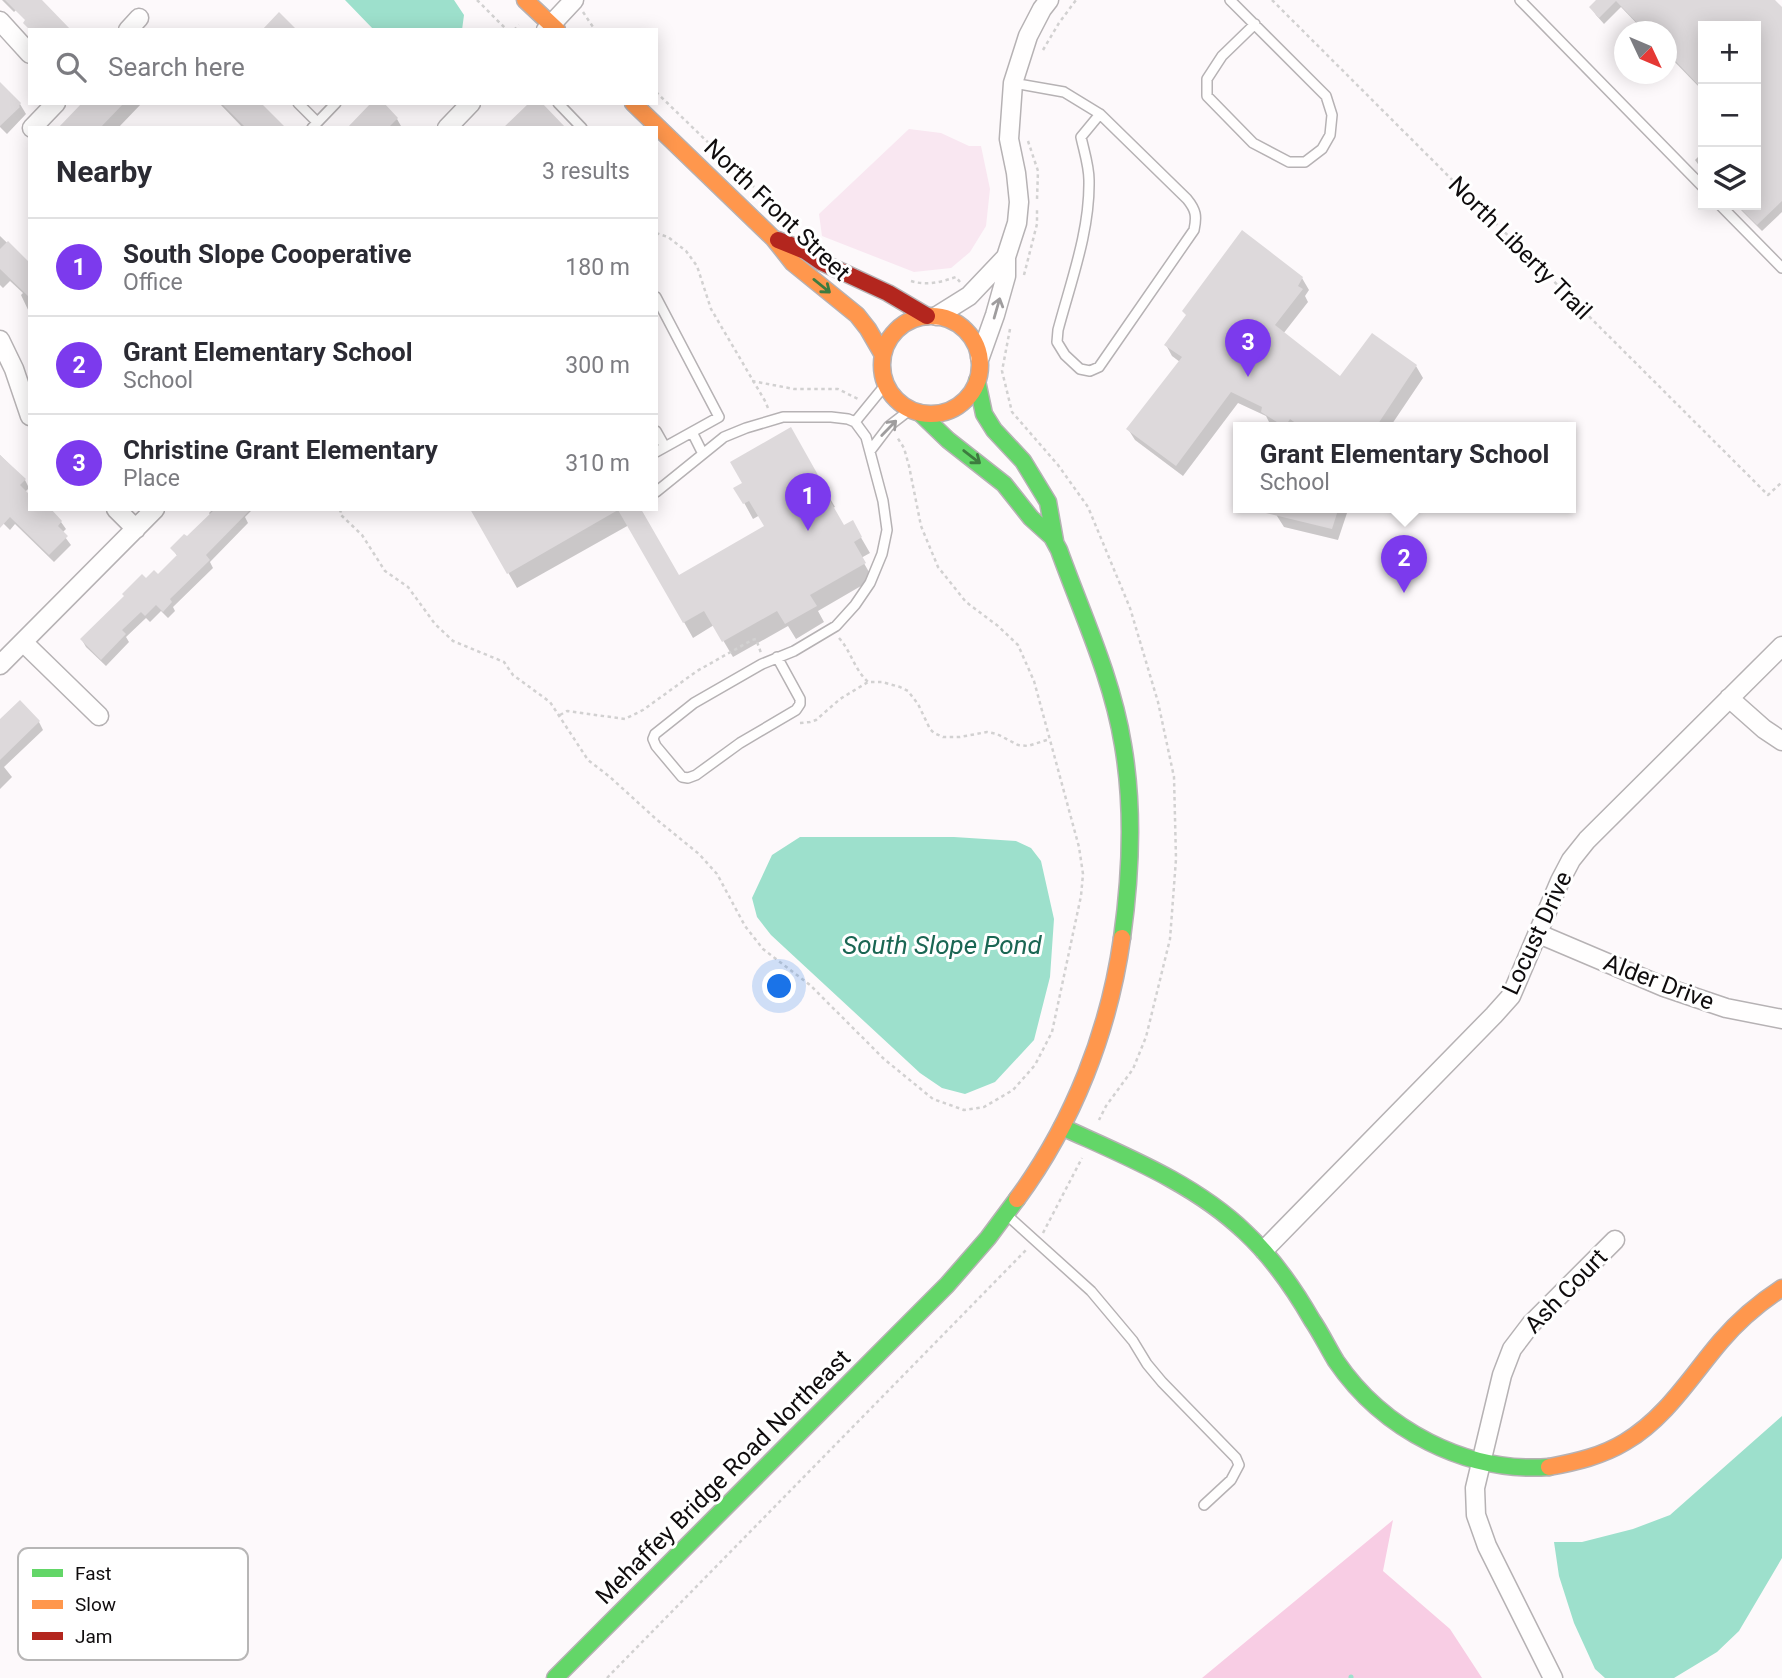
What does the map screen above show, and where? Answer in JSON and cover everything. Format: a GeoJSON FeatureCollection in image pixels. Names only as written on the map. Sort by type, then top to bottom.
{"type":"FeatureCollection","features":[{"type":"Feature","properties":{"kind":"main road"},"geometry":{"type":"LineString","coordinates":[[525,0],[551,28]]}},
{"type":"Feature","properties":{"kind":"main road","name":"North Front Street"},"geometry":{"type":"LineString","coordinates":[[635,105],[657,126]]}},
{"type":"Feature","properties":{"kind":"main road","name":"North Front Street"},"geometry":{"type":"LineString","coordinates":[[658,127],[774,239],[793,263],[857,315],[883,355]]}},
{"type":"Feature","properties":{"kind":"main road"},"geometry":{"type":"LineString","coordinates":[[774,239],[805,251],[821,262],[932,316],[958,324],[968,333],[976,344],[980,357],[977,381],[971,394],[961,404],[935,414],[906,407],[886,384],[882,369],[883,355],[889,340],[899,328],[912,320],[932,316]]}},
{"type":"Feature","properties":{"kind":"main road"},"geometry":{"type":"LineString","coordinates":[[977,381],[984,414],[994,430],[1023,461],[1048,502],[1055,541],[1087,622],[1116,714],[1127,778],[1130,852],[1124,934],[1112,991],[1097,1042],[1062,1127],[1021,1197],[1007,1214]]}},
{"type":"Feature","properties":{"kind":"main road"},"geometry":{"type":"LineString","coordinates":[[916,411],[1012,492],[1031,519],[1055,541]]}},
{"type":"Feature","properties":{"kind":"main road"},"geometry":{"type":"LineString","coordinates":[[1062,1127],[1192,1191],[1227,1216],[1264,1250],[1289,1281],[1339,1365],[1363,1395],[1384,1414],[1407,1431],[1438,1448],[1506,1467],[1539,1469],[1568,1464],[1601,1455],[1627,1441],[1675,1399],[1731,1329],[1752,1309],[1782,1288]]}},
{"type":"Feature","properties":{"kind":"main road","name":"Mehaffey Bridge Road Northeast"},"geometry":{"type":"LineString","coordinates":[[557,1677],[923,1309],[955,1276],[1007,1214]]}},
{"type":"Feature","properties":{"kind":"street"},"geometry":{"type":"LineString","coordinates":[[551,28],[574,0]]}},
{"type":"Feature","properties":{"kind":"street"},"geometry":{"type":"LineString","coordinates":[[980,357],[1006,276],[1006,257],[1014,235],[1019,202],[1009,139],[1013,83],[1028,36],[1049,0]]}},
{"type":"Feature","properties":{"kind":"street"},"geometry":{"type":"LineString","coordinates":[[0,21],[28,52]]}},
{"type":"Feature","properties":{"kind":"street"},"geometry":{"type":"LineString","coordinates":[[34,126],[54,105]]}},
{"type":"Feature","properties":{"kind":"street"},"geometry":{"type":"LineString","coordinates":[[449,126],[469,105]]}},
{"type":"Feature","properties":{"kind":"street"},"geometry":{"type":"LineString","coordinates":[[932,316],[969,296],[1006,257]]}},
{"type":"Feature","properties":{"kind":"street"},"geometry":{"type":"LineString","coordinates":[[0,340],[14,369],[28,410]]}},
{"type":"Feature","properties":{"kind":"street"},"geometry":{"type":"LineString","coordinates":[[118,511],[136,529]]}},
{"type":"Feature","properties":{"kind":"street"},"geometry":{"type":"LineString","coordinates":[[0,665],[153,511]]}},
{"type":"Feature","properties":{"kind":"street"},"geometry":{"type":"LineString","coordinates":[[23,642],[99,716]]}},
{"type":"Feature","properties":{"kind":"street","name":"Locust Drive"},"geometry":{"type":"LineString","coordinates":[[1264,1250],[1511,996],[1566,871],[1587,840],[1782,646]]}},
{"type":"Feature","properties":{"kind":"street"},"geometry":{"type":"LineString","coordinates":[[1730,698],[1764,729],[1782,741]]}},
{"type":"Feature","properties":{"kind":"street","name":"Alder Drive"},"geometry":{"type":"LineString","coordinates":[[1539,934],[1664,988],[1726,1008],[1782,1019]]}},
{"type":"Feature","properties":{"kind":"street","name":"Ash Court"},"geometry":{"type":"LineString","coordinates":[[1553,1678],[1487,1546],[1476,1515],[1475,1488],[1502,1375],[1512,1349],[1531,1324],[1615,1240]]}},
{"type":"Feature","properties":{"kind":"lane"},"geometry":{"type":"LineString","coordinates":[[1230,0],[1255,24],[1326,96],[1332,116],[1330,135],[1322,149],[1305,162],[1289,162],[1252,143],[1207,96],[1207,79],[1222,56],[1255,24]]}},
{"type":"Feature","properties":{"kind":"lane"},"geometry":{"type":"LineString","coordinates":[[1520,0],[1698,182]]}},
{"type":"Feature","properties":{"kind":"lane"},"geometry":{"type":"LineString","coordinates":[[1013,83],[1064,92],[1100,114],[1187,199],[1197,216],[1194,230],[1099,368],[1090,371],[1080,369],[1065,355],[1057,342],[1087,216],[1089,178],[1081,137],[1100,114]]}},
{"type":"Feature","properties":{"kind":"lane"},"geometry":{"type":"LineString","coordinates":[[299,105],[314,125],[334,105]]}},
{"type":"Feature","properties":{"kind":"lane"},"geometry":{"type":"LineString","coordinates":[[560,105],[580,126]]}},
{"type":"Feature","properties":{"kind":"lane"},"geometry":{"type":"LineString","coordinates":[[1725,210],[1782,268]]}},
{"type":"Feature","properties":{"kind":"lane"},"geometry":{"type":"LineString","coordinates":[[658,301],[719,416],[661,449]]}},
{"type":"Feature","properties":{"kind":"lane"},"geometry":{"type":"LineString","coordinates":[[855,422],[886,384]]}},
{"type":"Feature","properties":{"kind":"lane"},"geometry":{"type":"LineString","coordinates":[[870,451],[888,426],[916,411]]}},
{"type":"Feature","properties":{"kind":"lane"},"geometry":{"type":"LineString","coordinates":[[658,490],[724,437],[783,417],[831,416],[848,419],[855,422],[866,437],[883,501],[887,530],[883,554],[870,583],[855,606],[832,628],[794,651],[777,657],[766,662],[694,703],[654,734],[656,746],[682,777],[696,775],[740,743],[789,716],[800,705],[800,699],[777,657]]}},
{"type":"Feature","properties":{"kind":"lane"},"geometry":{"type":"LineString","coordinates":[[692,432],[703,454]]}},
{"type":"Feature","properties":{"kind":"lane"},"geometry":{"type":"LineString","coordinates":[[1007,1214],[1091,1291],[1133,1341],[1162,1382],[1237,1458],[1239,1465],[1231,1480],[1204,1505]]}},
{"type":"Feature","properties":{"kind":"path"},"geometry":{"type":"LineString","coordinates":[[477,0],[505,28]]}},
{"type":"Feature","properties":{"kind":"path"},"geometry":{"type":"LineString","coordinates":[[1039,55],[1076,0]]}},
{"type":"Feature","properties":{"kind":"path","name":"North Liberty Trail"},"geometry":{"type":"LineString","coordinates":[[1272,0],[1768,495],[1782,482]]}},
{"type":"Feature","properties":{"kind":"path"},"geometry":{"type":"LineString","coordinates":[[658,94],[785,217],[797,225]]}},
{"type":"Feature","properties":{"kind":"path"},"geometry":{"type":"LineString","coordinates":[[1024,275],[1037,224],[1038,171],[1026,134]]}},
{"type":"Feature","properties":{"kind":"path"},"geometry":{"type":"LineString","coordinates":[[658,234],[668,237],[686,251],[697,266],[711,309],[767,407]]}},
{"type":"Feature","properties":{"kind":"path"},"geometry":{"type":"LineString","coordinates":[[752,381],[794,388],[838,389],[868,405]]}},
{"type":"Feature","properties":{"kind":"path"},"geometry":{"type":"LineString","coordinates":[[341,511],[340,514],[362,534],[386,571],[408,587],[435,624],[453,641],[504,662],[513,675],[543,695],[560,715],[588,760],[699,854],[717,874],[745,926],[763,949],[810,985],[884,1059],[933,1099],[964,1110],[984,1107],[1013,1090],[1035,1065],[1052,1032],[1083,874],[1079,847],[1034,681],[1018,645],[966,602],[938,567],[921,526],[904,448],[888,426]]}},
{"type":"Feature","properties":{"kind":"path"},"geometry":{"type":"LineString","coordinates":[[832,628],[845,645],[859,674],[868,682]]}},
{"type":"Feature","properties":{"kind":"path"},"geometry":{"type":"LineString","coordinates":[[560,715],[567,711],[625,719],[751,640],[756,639],[766,662]]}},
{"type":"Feature","properties":{"kind":"path"},"geometry":{"type":"LineString","coordinates":[[789,716],[797,723],[810,722],[868,682],[891,684],[908,691],[918,704],[930,729],[943,737],[986,732],[997,734],[1018,745],[1028,746],[1050,739]]}},
{"type":"Feature","properties":{"kind":"path"},"geometry":{"type":"LineString","coordinates":[[607,1678],[1036,1241],[1090,1140]]}},
{"type":"Feature","properties":{"kind":"shaded area"},"geometry":{"type":"Polygon","coordinates":[[[909,129],[941,133],[969,146],[981,146],[990,189],[986,226],[970,252],[951,268],[914,272],[822,236],[819,214],[909,129]]]}},
{"type":"Feature","properties":{"kind":"shaded area"},"geometry":{"type":"Polygon","coordinates":[[[1393,1520],[1383,1571],[1450,1629],[1482,1678],[1202,1678],[1393,1520]]]}},
{"type":"Feature","properties":{"kind":"water"},"geometry":{"type":"Polygon","coordinates":[[[345,0],[454,0],[464,15],[462,28],[372,28],[345,0]]]}},
{"type":"Feature","properties":{"kind":"water","name":"South Slope Pond"},"geometry":{"type":"Polygon","coordinates":[[[800,837],[954,837],[1016,841],[1031,848],[1041,861],[1054,919],[1050,977],[1034,1040],[995,1082],[965,1094],[942,1088],[920,1073],[771,935],[757,917],[752,898],[772,855],[800,837]]]}},
{"type":"Feature","properties":{"kind":"water"},"geometry":{"type":"Polygon","coordinates":[[[1782,1416],[1782,1558],[1739,1631],[1717,1652],[1674,1678],[1605,1678],[1595,1669],[1574,1623],[1559,1576],[1554,1542],[1582,1542],[1633,1529],[1670,1515],[1782,1416]]]}},
{"type":"Feature","properties":{"kind":"building"},"geometry":{"type":"Polygon","coordinates":[[[5,0],[42,0],[69,28],[28,28],[23,23],[25,20],[5,0]]]}},
{"type":"Feature","properties":{"kind":"building"},"geometry":{"type":"Polygon","coordinates":[[[1596,0],[1775,0],[1782,7],[1782,201],[1757,225],[1742,210],[1761,210],[1761,21],[1698,21],[1698,85],[1677,63],[1677,21],[1635,21],[1616,1],[1599,18],[1589,7],[1596,0]]]}},
{"type":"Feature","properties":{"kind":"building"},"geometry":{"type":"Polygon","coordinates":[[[279,12],[295,28],[264,28],[279,12]]]}},
{"type":"Feature","properties":{"kind":"building"},"geometry":{"type":"Polygon","coordinates":[[[0,82],[21,103],[0,126],[0,82]]]}},
{"type":"Feature","properties":{"kind":"building"},"geometry":{"type":"Polygon","coordinates":[[[80,105],[122,105],[102,126],[60,126],[80,105]]]}},
{"type":"Feature","properties":{"kind":"building"},"geometry":{"type":"Polygon","coordinates":[[[223,105],[263,105],[284,126],[244,126],[223,105]]]}},
{"type":"Feature","properties":{"kind":"building"},"geometry":{"type":"Polygon","coordinates":[[[369,105],[386,105],[398,118],[390,126],[349,126],[369,105]]]}},
{"type":"Feature","properties":{"kind":"building"},"geometry":{"type":"Polygon","coordinates":[[[527,105],[544,105],[564,126],[505,126],[527,105]]]}},
{"type":"Feature","properties":{"kind":"building"},"geometry":{"type":"Polygon","coordinates":[[[1242,230],[1303,277],[1298,286],[1303,289],[1275,325],[1340,376],[1372,333],[1417,365],[1379,422],[1294,422],[1290,419],[1288,422],[1277,422],[1261,412],[1262,407],[1231,392],[1176,466],[1126,429],[1182,357],[1164,345],[1186,315],[1182,311],[1242,230]]]}},
{"type":"Feature","properties":{"kind":"building"},"geometry":{"type":"Polygon","coordinates":[[[8,241],[28,261],[28,296],[0,269],[0,249],[8,241]]]}},
{"type":"Feature","properties":{"kind":"building"},"geometry":{"type":"Polygon","coordinates":[[[791,427],[844,525],[853,520],[862,537],[854,542],[866,563],[810,595],[817,606],[785,624],[777,611],[722,642],[704,611],[683,623],[619,511],[642,511],[679,575],[764,526],[749,501],[743,504],[733,488],[742,483],[730,462],[791,427]]]}},
{"type":"Feature","properties":{"kind":"building"},"geometry":{"type":"Polygon","coordinates":[[[0,455],[26,479],[20,485],[28,493],[28,511],[53,511],[62,521],[58,526],[68,536],[49,555],[10,517],[0,528],[0,455]]]}},
{"type":"Feature","properties":{"kind":"building"},"geometry":{"type":"Polygon","coordinates":[[[213,511],[249,511],[206,555],[210,560],[170,599],[172,602],[163,612],[156,605],[145,616],[141,612],[122,630],[126,634],[101,660],[80,639],[124,596],[122,594],[142,574],[146,578],[154,570],[158,574],[177,555],[170,548],[184,534],[187,536],[213,511]]]}},
{"type":"Feature","properties":{"kind":"building"},"geometry":{"type":"Polygon","coordinates":[[[471,511],[616,511],[507,574],[471,511]]]}},
{"type":"Feature","properties":{"kind":"building"},"geometry":{"type":"Polygon","coordinates":[[[1266,513],[1337,513],[1332,529],[1266,513]]]}},
{"type":"Feature","properties":{"kind":"building"},"geometry":{"type":"Polygon","coordinates":[[[20,700],[40,721],[0,760],[0,719],[20,700]]]}},
{"type":"Feature","properties":{"kind":"traffic: fast"},"geometry":{"type":"LineString","coordinates":[[977,381],[984,414],[994,430],[1023,461],[1048,502],[1055,541]]}},
{"type":"Feature","properties":{"kind":"traffic: fast"},"geometry":{"type":"LineString","coordinates":[[920,413],[948,440],[1004,484],[1031,518],[1052,537],[1059,550],[1104,670],[1123,745],[1129,793],[1130,842],[1122,938]]}},
{"type":"Feature","properties":{"kind":"traffic: fast"},"geometry":{"type":"LineString","coordinates":[[1062,1127],[1181,1185],[1204,1199],[1245,1232],[1282,1273],[1336,1361],[1355,1386],[1377,1408],[1402,1426],[1429,1442],[1487,1463],[1549,1467]]}},
{"type":"Feature","properties":{"kind":"traffic: fast"},"geometry":{"type":"LineString","coordinates":[[555,1678],[947,1285],[988,1238],[1017,1199]]}},
{"type":"Feature","properties":{"kind":"traffic: slow"},"geometry":{"type":"LineString","coordinates":[[525,0],[555,28]]}},
{"type":"Feature","properties":{"kind":"traffic: slow"},"geometry":{"type":"LineString","coordinates":[[635,105],[657,126]]}},
{"type":"Feature","properties":{"kind":"traffic: slow"},"geometry":{"type":"LineString","coordinates":[[658,127],[774,239],[793,263],[857,315],[883,355]]}},
{"type":"Feature","properties":{"kind":"traffic: slow"},"geometry":{"type":"LineString","coordinates":[[931,316],[950,320],[965,331],[976,346],[980,365],[976,384],[965,399],[950,410],[931,414],[912,410],[897,399],[886,384],[882,365],[886,346],[897,331],[912,320],[931,316]]}},
{"type":"Feature","properties":{"kind":"traffic: slow"},"geometry":{"type":"LineString","coordinates":[[1017,1199],[1055,1139],[1086,1075],[1108,1007],[1122,938]]}},
{"type":"Feature","properties":{"kind":"traffic: slow"},"geometry":{"type":"LineString","coordinates":[[1549,1467],[1598,1455],[1640,1432],[1677,1396],[1735,1326],[1782,1288]]}},
{"type":"Feature","properties":{"kind":"traffic: jam"},"geometry":{"type":"LineString","coordinates":[[778,240],[888,293],[927,316]]}},
{"type":"Feature","properties":{"kind":"place","name":"Christine Grant Elementary"},"geometry":{"type":"Point","coordinates":[1248,377]}},
{"type":"Feature","properties":{"kind":"place","name":"South Slope Cooperative"},"geometry":{"type":"Point","coordinates":[808,531]}},
{"type":"Feature","properties":{"kind":"place","name":"Grant Elementary School"},"geometry":{"type":"Point","coordinates":[1404,593]}}]}
